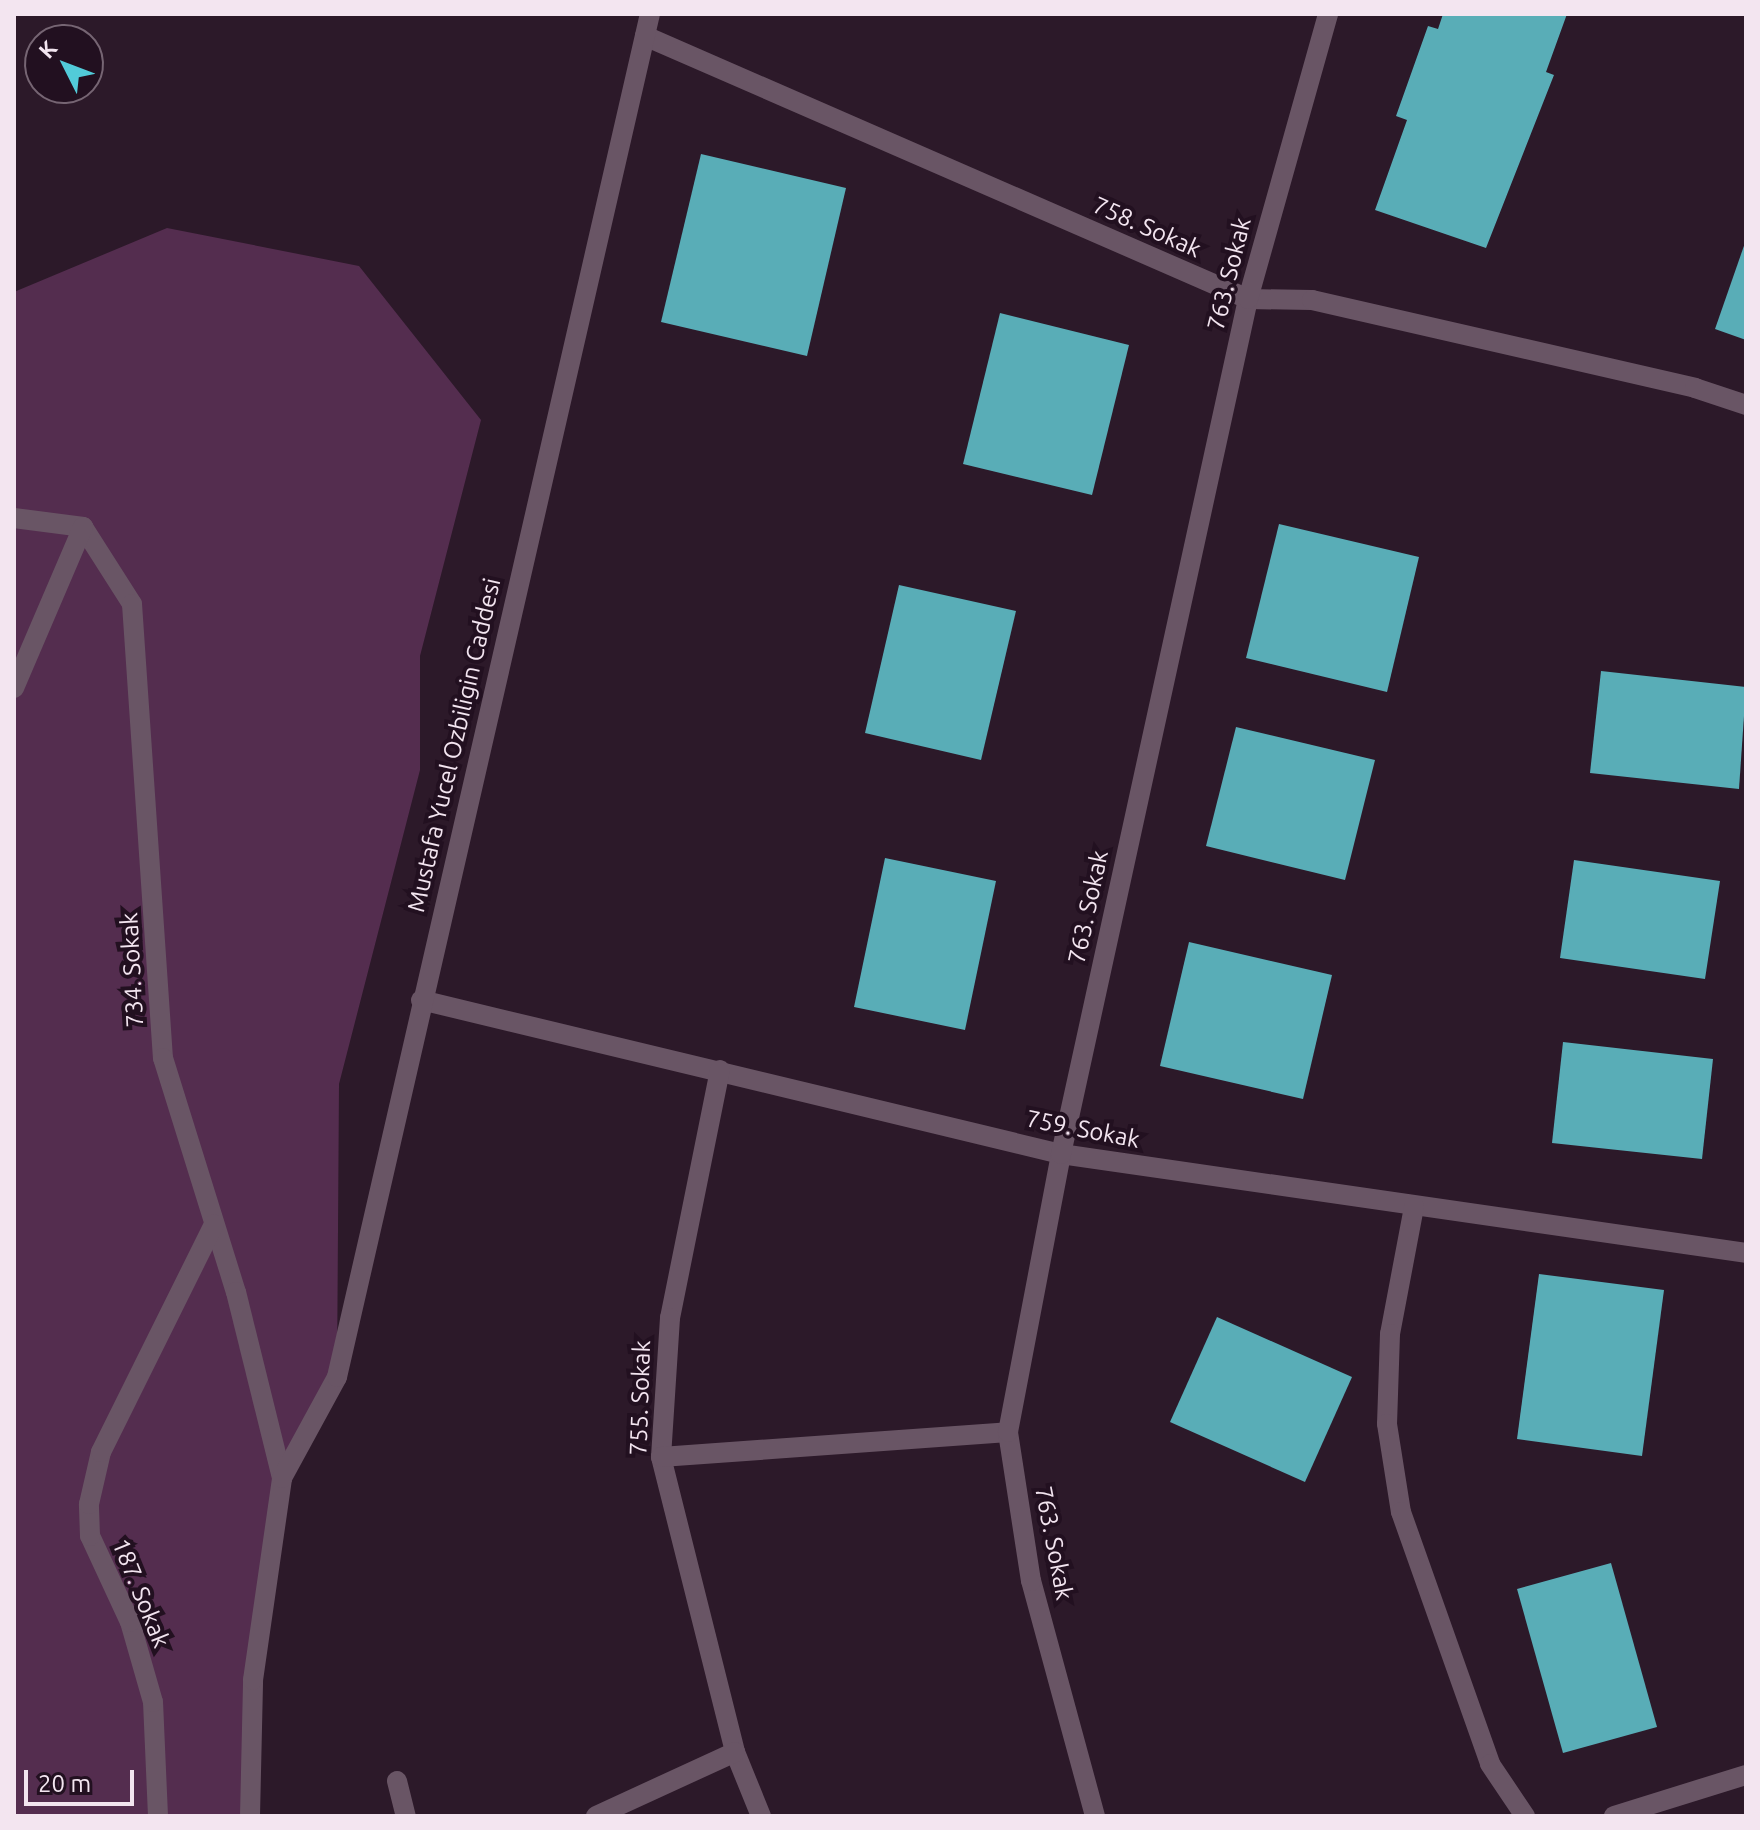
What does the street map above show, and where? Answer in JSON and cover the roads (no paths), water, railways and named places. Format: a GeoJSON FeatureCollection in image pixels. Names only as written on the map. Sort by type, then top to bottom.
{"type":"FeatureCollection","features":[{"type":"Feature","properties":{"kind":"street","name":"Mustafa Yucel Ozbiligin Caddesi"},"geometry":{"type":"LineString","coordinates":[[282,1478],[337,1377],[421,1000],[650,14]]}},
{"type":"Feature","properties":{"kind":"street","name":"763. Sokak"},"geometry":{"type":"LineString","coordinates":[[1095,1816],[1031,1581],[1008,1432],[1061,1154],[1248,299],[1328,14]]}},
{"type":"Feature","properties":{"kind":"street","name":"758. Sokak"},"geometry":{"type":"LineString","coordinates":[[645,36],[1248,299],[1326,303],[1695,388],[1746,405]]}},
{"type":"Feature","properties":{"kind":"street"},"geometry":{"type":"LineString","coordinates":[[14,518],[83,527],[14,688]]}},
{"type":"Feature","properties":{"kind":"street","name":"734. Sokak"},"geometry":{"type":"LineString","coordinates":[[83,527],[132,604],[163,1058],[214,1224],[282,1478]]}},
{"type":"Feature","properties":{"kind":"street","name":"759. Sokak"},"geometry":{"type":"LineString","coordinates":[[421,1000],[1061,1154],[1746,1253]]}},
{"type":"Feature","properties":{"kind":"street","name":"755. Sokak"},"geometry":{"type":"LineString","coordinates":[[720,1070],[670,1318],[661,1457],[735,1752],[761,1816]]}},
{"type":"Feature","properties":{"kind":"street"},"geometry":{"type":"LineString","coordinates":[[1414,1207],[1390,1334],[1387,1424],[1401,1512],[1490,1764],[1525,1816]]}},
{"type":"Feature","properties":{"kind":"street","name":"187. Sokak"},"geometry":{"type":"LineString","coordinates":[[158,1816],[153,1702],[130,1622],[90,1536],[89,1504],[101,1452],[214,1224]]}},
{"type":"Feature","properties":{"kind":"street"},"geometry":{"type":"LineString","coordinates":[[661,1457],[1008,1432]]}},
{"type":"Feature","properties":{"kind":"street"},"geometry":{"type":"LineString","coordinates":[[250,1816],[253,1680],[282,1478]]}},
{"type":"Feature","properties":{"kind":"street"},"geometry":{"type":"LineString","coordinates":[[596,1816],[735,1752]]}},
{"type":"Feature","properties":{"kind":"street"},"geometry":{"type":"LineString","coordinates":[[1614,1816],[1746,1775]]}},
{"type":"Feature","properties":{"kind":"street"},"geometry":{"type":"LineString","coordinates":[[397,1781],[406,1816]]}}]}
